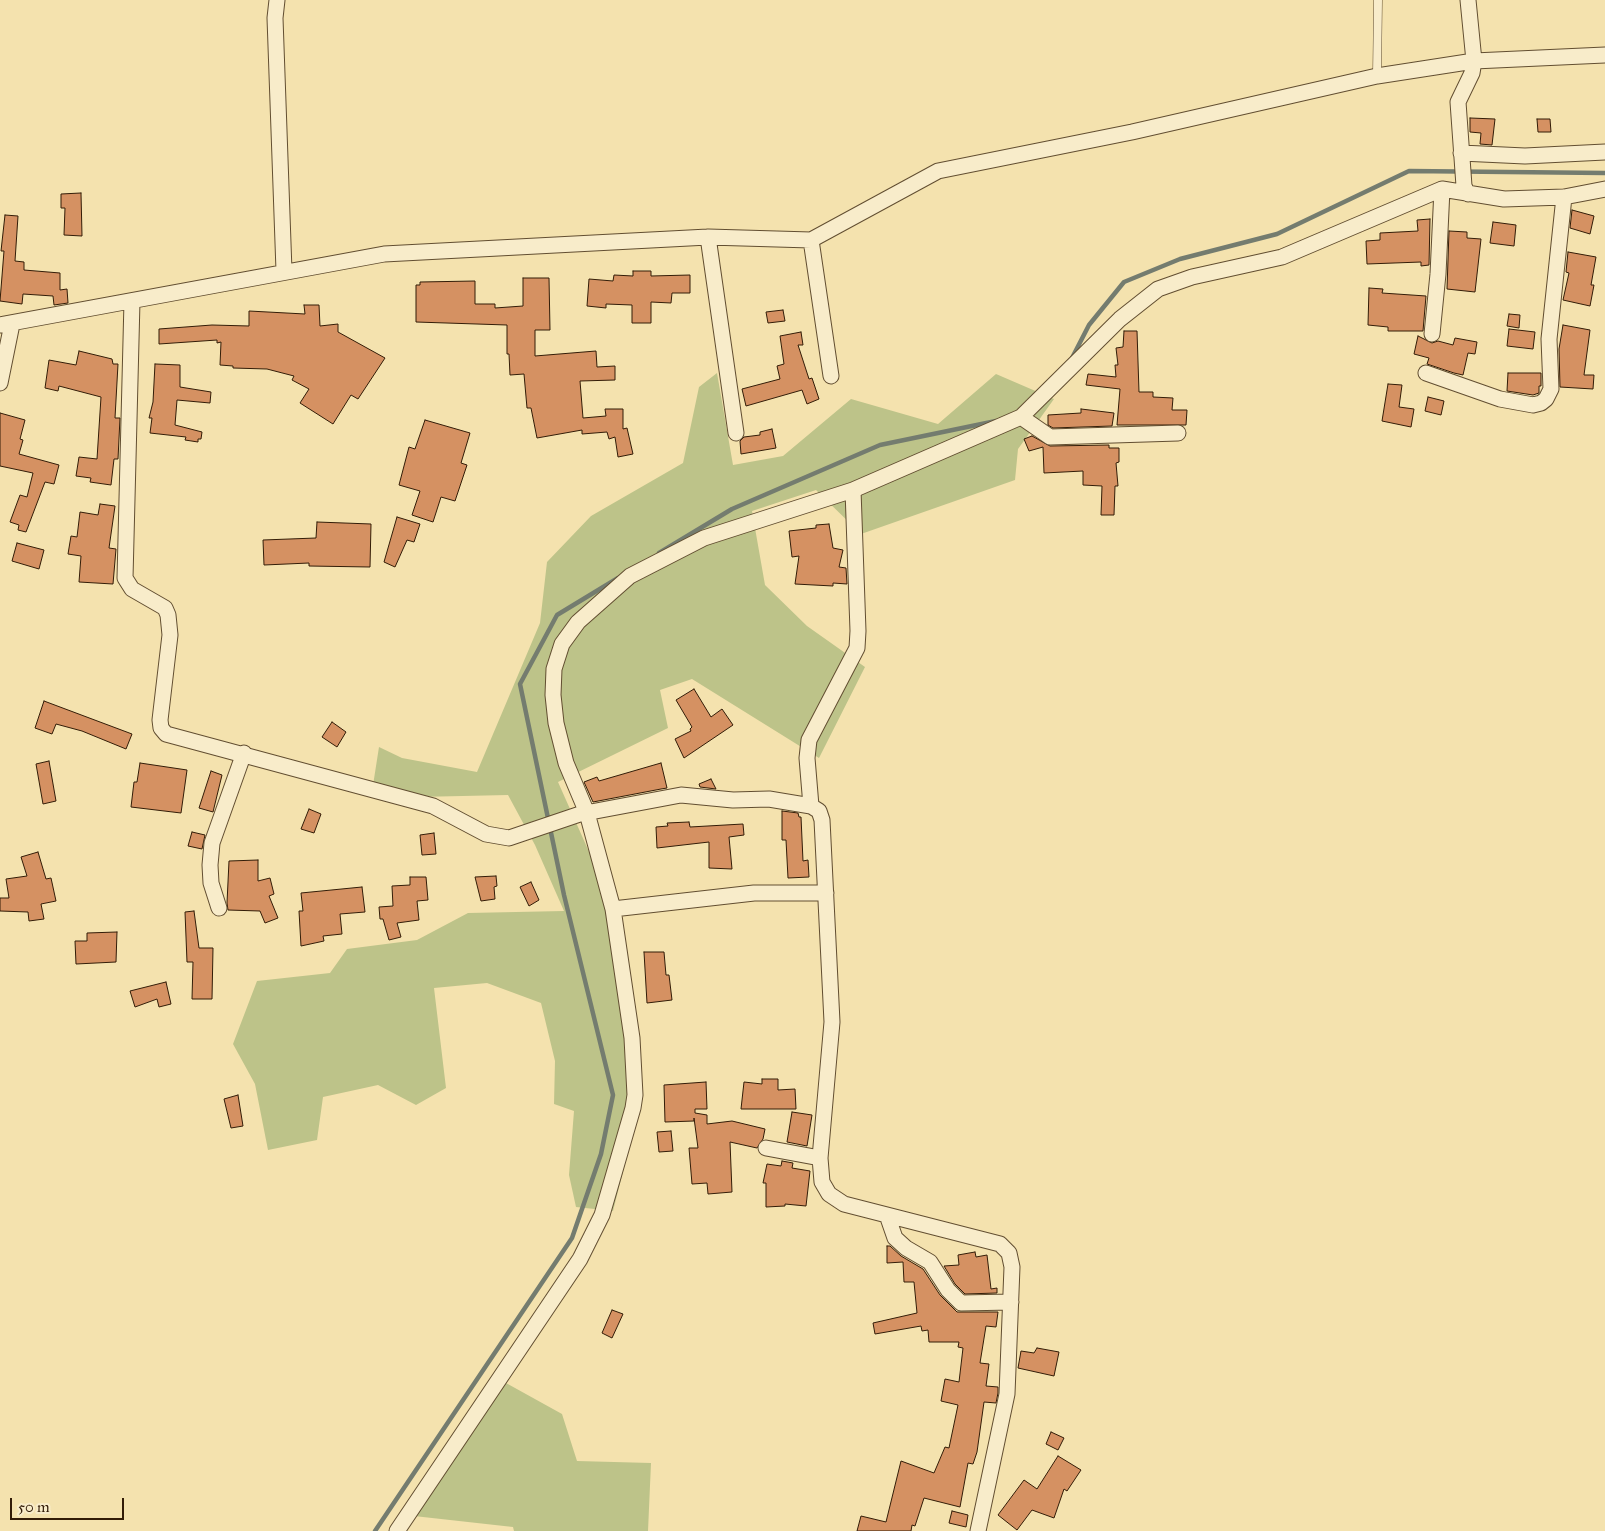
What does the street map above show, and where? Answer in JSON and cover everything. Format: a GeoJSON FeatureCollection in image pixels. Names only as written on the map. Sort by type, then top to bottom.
{"type":"FeatureCollection","features":[{"type":"Feature","properties":{"kind":"street"},"geometry":{"type":"LineString","coordinates":[[277,0],[284,271]]}},
{"type":"Feature","properties":{"kind":"street"},"geometry":{"type":"LineString","coordinates":[[1466,190],[1461,156],[1458,102],[1472,73],[1474,61],[1468,0]]}},
{"type":"Feature","properties":{"kind":"street"},"geometry":{"type":"LineString","coordinates":[[0,383],[6,325],[284,271],[408,252],[708,237],[811,240],[938,171],[1132,132],[1377,76],[1474,61],[1605,55]]}},
{"type":"Feature","properties":{"kind":"street"},"geometry":{"type":"LineString","coordinates":[[1461,156],[1525,156],[1605,152]]}},
{"type":"Feature","properties":{"kind":"street"},"geometry":{"type":"LineString","coordinates":[[1432,334],[1438,282],[1442,189]]}},
{"type":"Feature","properties":{"kind":"street"},"geometry":{"type":"LineString","coordinates":[[396,1531],[580,1259],[602,1215],[613,1182],[635,1095],[632,1038],[613,908],[584,813],[566,763],[556,724],[553,695],[554,669],[562,644],[578,622],[630,576],[704,538],[853,490],[1021,417],[1120,318],[1158,289],[1192,277],[1282,257],[1442,189],[1466,190],[1504,199],[1564,197],[1605,189]]}},
{"type":"Feature","properties":{"kind":"street"},"geometry":{"type":"LineString","coordinates":[[1426,373],[1500,399],[1533,405],[1541,403],[1546,399],[1551,390],[1549,338],[1564,197]]}},
{"type":"Feature","properties":{"kind":"street"},"geometry":{"type":"LineString","coordinates":[[708,237],[736,433]]}},
{"type":"Feature","properties":{"kind":"street"},"geometry":{"type":"LineString","coordinates":[[811,240],[831,376]]}},
{"type":"Feature","properties":{"kind":"street"},"geometry":{"type":"LineString","coordinates":[[132,301],[128,490],[124,567],[128,584],[148,599],[165,608],[170,623],[160,720],[161,728],[166,734],[244,753],[433,806],[486,834],[509,838],[584,813],[681,795],[732,800],[769,799],[812,806],[819,811],[822,820],[832,1022],[820,1158],[822,1182],[835,1199],[844,1204],[1000,1244],[1009,1254],[1012,1267],[1007,1394],[978,1531]]}},
{"type":"Feature","properties":{"kind":"street"},"geometry":{"type":"LineString","coordinates":[[1021,417],[1050,437],[1178,433]]}},
{"type":"Feature","properties":{"kind":"street"},"geometry":{"type":"LineString","coordinates":[[812,806],[807,758],[809,740],[857,648],[853,490]]}},
{"type":"Feature","properties":{"kind":"street"},"geometry":{"type":"LineString","coordinates":[[219,908],[211,883],[212,843],[244,753]]}},
{"type":"Feature","properties":{"kind":"street"},"geometry":{"type":"LineString","coordinates":[[613,908],[754,893],[826,893]]}},
{"type":"Feature","properties":{"kind":"street"},"geometry":{"type":"LineString","coordinates":[[766,1148],[820,1158]]}},
{"type":"Feature","properties":{"kind":"street"},"geometry":{"type":"LineString","coordinates":[[887,1215],[895,1238],[906,1248],[930,1262],[948,1290],[962,1303],[1010,1302]]}},
{"type":"Feature","properties":{"kind":"lane"},"geometry":{"type":"LineString","coordinates":[[1377,76],[1378,0]]}},
{"type":"Feature","properties":{"kind":"green space"},"geometry":{"type":"Polygon","coordinates":[[[717,373],[733,465],[783,456],[851,399],[938,424],[996,374],[1054,399],[1018,449],[1015,480],[861,534],[816,490],[752,511],[765,585],[807,626],[865,667],[819,758],[692,679],[660,690],[668,728],[558,782],[594,863],[627,951],[632,1015],[632,1136],[613,1211],[576,1207],[569,1175],[574,1111],[554,1104],[555,1061],[541,1003],[487,983],[434,988],[446,1088],[416,1105],[378,1085],[323,1097],[317,1140],[268,1150],[255,1084],[233,1044],[257,981],[330,973],[347,949],[417,940],[468,913],[564,911],[535,845],[508,795],[371,798],[379,747],[402,758],[477,772],[540,623],[547,562],[591,516],[683,463],[699,387],[717,373]]]}},
{"type":"Feature","properties":{"kind":"green space"},"geometry":{"type":"Polygon","coordinates":[[[506,1383],[562,1414],[577,1461],[651,1463],[648,1531],[514,1531],[513,1527],[414,1516],[506,1383]]]}},
{"type":"Feature","properties":{"kind":"building"},"geometry":{"type":"Polygon","coordinates":[[[1470,118],[1495,119],[1492,145],[1480,144],[1481,133],[1470,132],[1470,118]]]}},
{"type":"Feature","properties":{"kind":"building"},"geometry":{"type":"Polygon","coordinates":[[[1537,119],[1550,119],[1551,132],[1538,132],[1537,119]]]}},
{"type":"Feature","properties":{"kind":"building"},"geometry":{"type":"Polygon","coordinates":[[[81,193],[82,236],[64,235],[65,208],[61,208],[61,194],[81,193]]]}},
{"type":"Feature","properties":{"kind":"building"},"geometry":{"type":"Polygon","coordinates":[[[1572,210],[1594,216],[1590,234],[1570,228],[1572,210]]]}},
{"type":"Feature","properties":{"kind":"building"},"geometry":{"type":"Polygon","coordinates":[[[5,215],[18,216],[15,261],[24,262],[24,270],[60,273],[60,290],[67,289],[68,303],[54,305],[53,296],[23,294],[22,304],[0,301],[4,251],[1,251],[5,215]]]}},
{"type":"Feature","properties":{"kind":"building"},"geometry":{"type":"Polygon","coordinates":[[[1430,219],[1429,265],[1421,266],[1421,262],[1367,264],[1366,241],[1380,240],[1380,233],[1418,231],[1417,220],[1430,219]]]}},
{"type":"Feature","properties":{"kind":"building"},"geometry":{"type":"Polygon","coordinates":[[[1493,222],[1516,225],[1514,246],[1490,243],[1493,222]]]}},
{"type":"Feature","properties":{"kind":"building"},"geometry":{"type":"Polygon","coordinates":[[[1449,231],[1467,232],[1467,238],[1481,239],[1475,292],[1447,289],[1449,231]]]}},
{"type":"Feature","properties":{"kind":"building"},"geometry":{"type":"Polygon","coordinates":[[[1568,252],[1596,257],[1591,285],[1594,285],[1590,306],[1563,300],[1569,273],[1566,272],[1568,252]]]}},
{"type":"Feature","properties":{"kind":"building"},"geometry":{"type":"Polygon","coordinates":[[[633,271],[651,271],[651,276],[690,275],[690,293],[672,293],[671,303],[651,302],[651,323],[632,323],[632,305],[606,304],[606,308],[587,306],[589,279],[613,281],[614,275],[633,276],[633,271]]]}},
{"type":"Feature","properties":{"kind":"building"},"geometry":{"type":"Polygon","coordinates":[[[523,278],[549,278],[550,330],[535,330],[535,356],[596,351],[597,367],[615,366],[615,380],[580,381],[583,418],[606,416],[605,409],[623,409],[623,429],[627,428],[633,454],[618,457],[615,437],[609,439],[607,432],[582,434],[582,430],[537,438],[531,408],[527,408],[524,374],[510,375],[509,354],[507,354],[507,325],[416,322],[416,285],[420,285],[420,282],[475,281],[475,304],[495,304],[495,308],[523,306],[523,278]]]}},
{"type":"Feature","properties":{"kind":"building"},"geometry":{"type":"Polygon","coordinates":[[[1369,288],[1383,289],[1382,293],[1426,296],[1423,331],[1388,331],[1388,327],[1368,325],[1369,288]]]}},
{"type":"Feature","properties":{"kind":"building"},"geometry":{"type":"Polygon","coordinates":[[[304,305],[319,305],[320,326],[338,324],[338,332],[385,358],[358,399],[351,395],[333,424],[300,403],[309,389],[292,380],[294,376],[267,369],[233,368],[233,366],[220,365],[221,342],[217,343],[217,340],[159,344],[159,329],[212,325],[249,326],[249,311],[305,314],[304,305]]]}},
{"type":"Feature","properties":{"kind":"building"},"geometry":{"type":"Polygon","coordinates":[[[783,310],[785,321],[768,323],[766,312],[783,310]]]}},
{"type":"Feature","properties":{"kind":"building"},"geometry":{"type":"Polygon","coordinates":[[[1509,314],[1520,315],[1519,328],[1507,326],[1509,314]]]}},
{"type":"Feature","properties":{"kind":"building"},"geometry":{"type":"Polygon","coordinates":[[[1563,325],[1590,330],[1584,375],[1594,375],[1593,389],[1560,387],[1559,349],[1563,325]]]}},
{"type":"Feature","properties":{"kind":"building"},"geometry":{"type":"Polygon","coordinates":[[[1509,329],[1535,332],[1533,349],[1507,346],[1509,329]]]}},
{"type":"Feature","properties":{"kind":"building"},"geometry":{"type":"Polygon","coordinates":[[[1124,331],[1137,331],[1139,392],[1153,392],[1153,397],[1173,398],[1172,410],[1187,410],[1186,425],[1117,425],[1120,389],[1086,385],[1088,374],[1116,377],[1115,365],[1118,365],[1116,348],[1123,347],[1124,331]]]}},
{"type":"Feature","properties":{"kind":"building"},"geometry":{"type":"Polygon","coordinates":[[[801,332],[803,345],[798,345],[809,379],[812,378],[819,399],[807,404],[802,390],[746,406],[742,389],[780,379],[777,366],[784,364],[780,336],[801,332]]]}},
{"type":"Feature","properties":{"kind":"building"},"geometry":{"type":"Polygon","coordinates":[[[1418,336],[1432,343],[1438,341],[1453,345],[1455,338],[1477,342],[1475,354],[1468,353],[1463,375],[1454,373],[1427,364],[1429,358],[1414,354],[1418,336]]]}},
{"type":"Feature","properties":{"kind":"building"},"geometry":{"type":"Polygon","coordinates":[[[79,351],[112,359],[113,364],[118,364],[115,418],[120,418],[118,459],[114,459],[111,485],[90,482],[91,478],[76,476],[79,457],[97,459],[101,397],[59,386],[58,391],[45,388],[49,360],[76,365],[79,351]]]}},
{"type":"Feature","properties":{"kind":"building"},"geometry":{"type":"Polygon","coordinates":[[[155,364],[180,365],[180,387],[211,392],[210,403],[177,400],[175,425],[202,432],[201,439],[198,439],[198,442],[185,440],[186,437],[150,433],[152,418],[149,418],[153,402],[155,364]]]}},
{"type":"Feature","properties":{"kind":"building"},"geometry":{"type":"Polygon","coordinates":[[[1508,373],[1541,373],[1539,393],[1533,395],[1507,391],[1508,373]]]}},
{"type":"Feature","properties":{"kind":"building"},"geometry":{"type":"Polygon","coordinates":[[[1388,384],[1402,385],[1399,407],[1414,409],[1411,427],[1382,421],[1388,384]]]}},
{"type":"Feature","properties":{"kind":"building"},"geometry":{"type":"Polygon","coordinates":[[[1428,397],[1444,401],[1441,415],[1425,411],[1428,397]]]}},
{"type":"Feature","properties":{"kind":"building"},"geometry":{"type":"Polygon","coordinates":[[[1081,409],[1114,413],[1112,426],[1053,428],[1048,425],[1048,415],[1081,413],[1081,409]]]}},
{"type":"Feature","properties":{"kind":"building"},"geometry":{"type":"Polygon","coordinates":[[[0,413],[25,420],[20,439],[23,440],[19,454],[59,465],[54,484],[45,482],[26,532],[18,530],[19,525],[10,522],[20,495],[27,497],[33,473],[0,466],[0,413]]]}},
{"type":"Feature","properties":{"kind":"building"},"geometry":{"type":"Polygon","coordinates":[[[425,420],[470,433],[461,463],[467,465],[455,501],[441,497],[433,522],[412,515],[420,491],[399,485],[409,447],[415,449],[425,420]]]}},
{"type":"Feature","properties":{"kind":"building"},"geometry":{"type":"Polygon","coordinates":[[[772,429],[776,448],[741,454],[740,441],[744,437],[760,435],[760,432],[772,429]]]}},
{"type":"Feature","properties":{"kind":"building"},"geometry":{"type":"Polygon","coordinates":[[[1032,436],[1050,446],[1109,445],[1109,448],[1119,448],[1119,462],[1116,463],[1118,486],[1115,486],[1114,515],[1101,515],[1102,486],[1083,485],[1083,471],[1044,473],[1043,447],[1029,451],[1024,439],[1032,436]]]}},
{"type":"Feature","properties":{"kind":"building"},"geometry":{"type":"Polygon","coordinates":[[[100,504],[115,506],[109,548],[116,549],[113,584],[79,582],[81,556],[68,554],[71,536],[77,537],[80,512],[98,515],[100,504]]]}},
{"type":"Feature","properties":{"kind":"building"},"geometry":{"type":"Polygon","coordinates":[[[397,517],[420,524],[414,542],[407,540],[395,567],[384,562],[397,517]]]}},
{"type":"Feature","properties":{"kind":"building"},"geometry":{"type":"Polygon","coordinates":[[[317,522],[371,524],[370,567],[309,566],[309,563],[264,565],[263,540],[316,538],[317,522]]]}},
{"type":"Feature","properties":{"kind":"building"},"geometry":{"type":"Polygon","coordinates":[[[829,524],[833,548],[843,550],[839,567],[846,568],[847,584],[833,583],[833,586],[795,584],[799,556],[792,557],[789,531],[816,528],[816,525],[829,524]]]}},
{"type":"Feature","properties":{"kind":"building"},"geometry":{"type":"Polygon","coordinates":[[[17,543],[44,550],[39,569],[12,561],[17,543]]]}},
{"type":"Feature","properties":{"kind":"building"},"geometry":{"type":"Polygon","coordinates":[[[694,689],[711,717],[722,709],[733,725],[684,758],[675,739],[691,731],[692,727],[676,700],[694,689]]]}},
{"type":"Feature","properties":{"kind":"building"},"geometry":{"type":"Polygon","coordinates":[[[44,701],[132,734],[126,749],[82,731],[56,724],[52,734],[35,728],[44,701]]]}},
{"type":"Feature","properties":{"kind":"building"},"geometry":{"type":"Polygon","coordinates":[[[332,722],[346,732],[337,747],[322,737],[332,722]]]}},
{"type":"Feature","properties":{"kind":"building"},"geometry":{"type":"Polygon","coordinates":[[[49,761],[56,801],[43,804],[36,764],[49,761]]]}},
{"type":"Feature","properties":{"kind":"building"},"geometry":{"type":"Polygon","coordinates":[[[140,763],[187,770],[181,813],[131,807],[134,782],[137,782],[140,763]]]}},
{"type":"Feature","properties":{"kind":"building"},"geometry":{"type":"Polygon","coordinates":[[[661,763],[667,788],[593,802],[584,782],[597,777],[599,781],[661,763]]]}},
{"type":"Feature","properties":{"kind":"building"},"geometry":{"type":"Polygon","coordinates":[[[211,771],[222,775],[213,812],[199,808],[211,771]]]}},
{"type":"Feature","properties":{"kind":"building"},"geometry":{"type":"Polygon","coordinates":[[[711,779],[716,789],[700,787],[699,784],[711,779]]]}},
{"type":"Feature","properties":{"kind":"building"},"geometry":{"type":"Polygon","coordinates":[[[309,809],[321,814],[314,833],[301,829],[309,809]]]}},
{"type":"Feature","properties":{"kind":"building"},"geometry":{"type":"Polygon","coordinates":[[[782,811],[798,813],[799,817],[801,817],[803,861],[808,860],[809,877],[788,878],[786,840],[782,840],[782,811]]]}},
{"type":"Feature","properties":{"kind":"building"},"geometry":{"type":"Polygon","coordinates":[[[689,822],[690,827],[743,824],[744,835],[729,837],[732,869],[709,868],[709,842],[657,848],[656,827],[668,826],[667,823],[689,822]]]}},
{"type":"Feature","properties":{"kind":"building"},"geometry":{"type":"Polygon","coordinates":[[[192,832],[205,835],[202,849],[188,846],[192,832]]]}},
{"type":"Feature","properties":{"kind":"building"},"geometry":{"type":"Polygon","coordinates":[[[434,833],[436,854],[422,855],[420,835],[434,833]]]}},
{"type":"Feature","properties":{"kind":"building"},"geometry":{"type":"Polygon","coordinates":[[[38,852],[46,879],[51,878],[56,901],[41,904],[44,919],[29,921],[28,912],[0,911],[0,898],[9,898],[6,879],[27,876],[21,857],[38,852]]]}},
{"type":"Feature","properties":{"kind":"building"},"geometry":{"type":"Polygon","coordinates":[[[258,860],[258,881],[270,878],[274,894],[269,896],[278,918],[265,923],[260,911],[228,910],[227,903],[229,861],[258,860]]]}},
{"type":"Feature","properties":{"kind":"building"},"geometry":{"type":"Polygon","coordinates":[[[496,876],[497,886],[494,887],[495,899],[481,901],[475,877],[496,876]]]}},
{"type":"Feature","properties":{"kind":"building"},"geometry":{"type":"Polygon","coordinates":[[[410,877],[426,877],[428,900],[417,901],[419,920],[397,923],[401,937],[389,940],[383,919],[380,919],[379,907],[393,906],[392,886],[410,885],[410,877]]]}},
{"type":"Feature","properties":{"kind":"building"},"geometry":{"type":"Polygon","coordinates":[[[531,882],[539,900],[529,906],[520,887],[531,882]]]}},
{"type":"Feature","properties":{"kind":"building"},"geometry":{"type":"Polygon","coordinates":[[[362,887],[365,912],[340,914],[342,934],[323,936],[324,941],[301,946],[299,911],[303,911],[301,893],[362,887]]]}},
{"type":"Feature","properties":{"kind":"building"},"geometry":{"type":"Polygon","coordinates":[[[194,911],[199,948],[213,948],[212,999],[192,999],[193,962],[187,962],[185,912],[194,911]]]}},
{"type":"Feature","properties":{"kind":"building"},"geometry":{"type":"Polygon","coordinates":[[[117,932],[116,962],[76,964],[75,941],[87,941],[87,933],[117,932]]]}},
{"type":"Feature","properties":{"kind":"building"},"geometry":{"type":"Polygon","coordinates":[[[644,952],[664,952],[666,975],[669,975],[672,1000],[647,1003],[644,952]]]}},
{"type":"Feature","properties":{"kind":"building"},"geometry":{"type":"Polygon","coordinates":[[[166,982],[171,1004],[159,1007],[157,999],[135,1007],[130,991],[166,982]]]}},
{"type":"Feature","properties":{"kind":"building"},"geometry":{"type":"Polygon","coordinates":[[[762,1079],[778,1079],[778,1090],[795,1089],[796,1109],[741,1109],[744,1082],[762,1084],[762,1079]]]}},
{"type":"Feature","properties":{"kind":"building"},"geometry":{"type":"Polygon","coordinates":[[[706,1082],[707,1109],[695,1109],[695,1113],[707,1115],[707,1124],[732,1121],[765,1129],[763,1139],[757,1148],[730,1142],[732,1192],[708,1194],[707,1183],[692,1184],[689,1148],[698,1148],[694,1118],[694,1121],[665,1122],[664,1085],[706,1082]]]}},
{"type":"Feature","properties":{"kind":"building"},"geometry":{"type":"Polygon","coordinates":[[[238,1095],[243,1126],[231,1128],[224,1099],[238,1095]]]}},
{"type":"Feature","properties":{"kind":"building"},"geometry":{"type":"Polygon","coordinates":[[[792,1112],[812,1115],[807,1146],[787,1142],[792,1112]]]}},
{"type":"Feature","properties":{"kind":"building"},"geometry":{"type":"Polygon","coordinates":[[[671,1131],[673,1151],[659,1152],[657,1132],[671,1131]]]}},
{"type":"Feature","properties":{"kind":"building"},"geometry":{"type":"Polygon","coordinates":[[[782,1161],[793,1163],[792,1168],[810,1171],[806,1206],[785,1204],[785,1206],[766,1207],[766,1183],[763,1183],[767,1164],[781,1166],[782,1161]]]}},
{"type":"Feature","properties":{"kind":"building"},"geometry":{"type":"Polygon","coordinates":[[[887,1246],[890,1246],[901,1256],[923,1269],[940,1295],[957,1312],[998,1312],[996,1327],[986,1326],[980,1363],[989,1364],[986,1386],[998,1387],[998,1393],[996,1403],[984,1402],[977,1452],[973,1464],[968,1463],[960,1507],[924,1498],[915,1526],[912,1525],[911,1531],[857,1531],[861,1516],[886,1522],[901,1461],[934,1473],[945,1447],[949,1448],[958,1405],[941,1401],[945,1379],[959,1382],[963,1348],[958,1347],[959,1342],[929,1342],[928,1330],[922,1331],[921,1326],[875,1334],[873,1323],[917,1313],[914,1282],[904,1282],[903,1262],[887,1263],[887,1246]]]}},
{"type":"Feature","properties":{"kind":"building"},"geometry":{"type":"Polygon","coordinates":[[[975,1252],[976,1257],[987,1255],[991,1289],[997,1288],[997,1293],[965,1294],[955,1284],[944,1266],[959,1265],[958,1255],[975,1252]]]}},
{"type":"Feature","properties":{"kind":"building"},"geometry":{"type":"Polygon","coordinates":[[[612,1310],[623,1314],[612,1338],[602,1333],[612,1310]]]}},
{"type":"Feature","properties":{"kind":"building"},"geometry":{"type":"Polygon","coordinates":[[[1037,1348],[1059,1352],[1054,1376],[1018,1368],[1021,1351],[1034,1353],[1037,1348]]]}},
{"type":"Feature","properties":{"kind":"building"},"geometry":{"type":"Polygon","coordinates":[[[1051,1432],[1064,1438],[1058,1450],[1046,1444],[1051,1432]]]}},
{"type":"Feature","properties":{"kind":"building"},"geometry":{"type":"Polygon","coordinates":[[[1058,1456],[1081,1470],[1067,1491],[1064,1489],[1054,1518],[1032,1510],[1017,1530],[998,1515],[1024,1480],[1037,1489],[1058,1456]]]}},
{"type":"Feature","properties":{"kind":"building"},"geometry":{"type":"Polygon","coordinates":[[[952,1511],[968,1515],[966,1527],[949,1523],[952,1511]]]}},
{"type":"Feature","properties":{"kind":"waterway"},"geometry":{"type":"LineString","coordinates":[[1072,358],[1089,325],[1124,282],[1180,259],[1277,234],[1409,171],[1605,173]]}},
{"type":"Feature","properties":{"kind":"waterway"},"geometry":{"type":"LineString","coordinates":[[659,553],[732,509],[880,445],[996,421]]}},
{"type":"Feature","properties":{"kind":"waterway"},"geometry":{"type":"LineString","coordinates":[[375,1531],[572,1238],[601,1154],[613,1095],[564,895],[520,684],[557,615],[618,578]]}}]}
